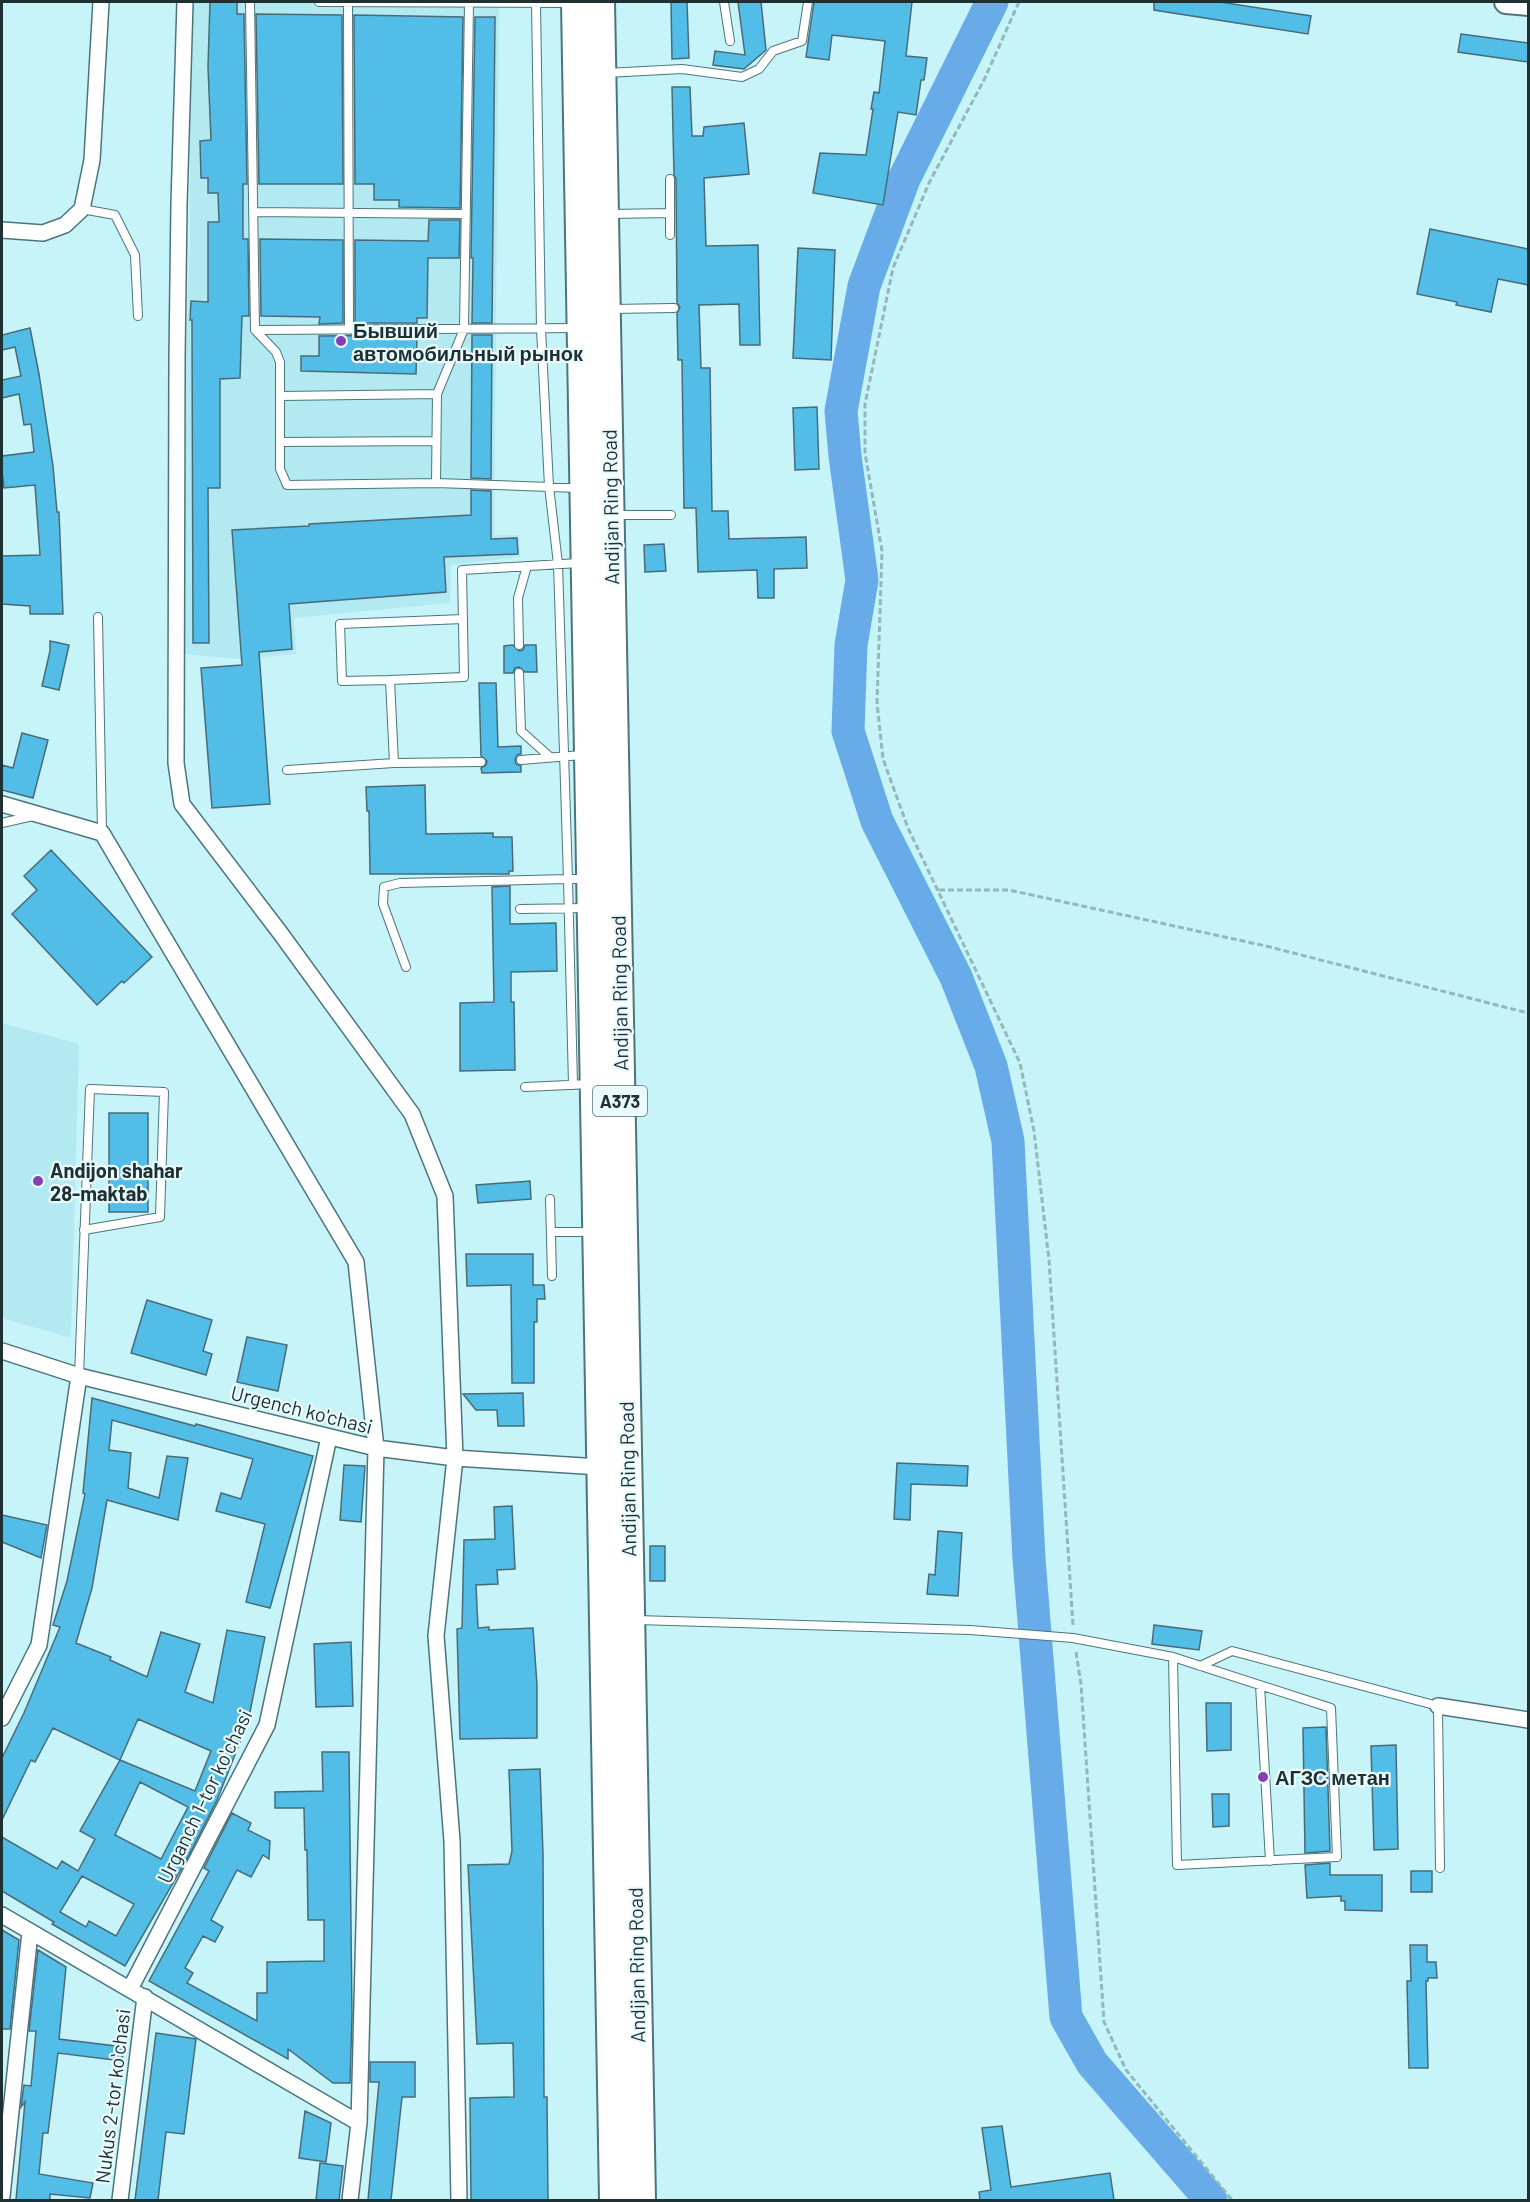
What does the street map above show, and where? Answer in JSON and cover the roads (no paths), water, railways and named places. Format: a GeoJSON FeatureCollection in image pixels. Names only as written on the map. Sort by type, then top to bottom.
{"type":"FeatureCollection","features":[{"type":"Feature","properties":{"kind":"highway","name":"Andijan Ring Road"},"geometry":{"type":"LineString","coordinates":[[584,2],[602,73],[641,2200]]}},
{"type":"Feature","properties":{"kind":"highway","name":"Andijan Ring Road"},"geometry":{"type":"LineString","coordinates":[[584,2],[582,328],[587,562],[577,755],[584,1084],[597,1232],[614,2200]]}},
{"type":"Feature","properties":{"kind":"main road"},"geometry":{"type":"LineString","coordinates":[[1506,2],[1528,4]]}},
{"type":"Feature","properties":{"kind":"street"},"geometry":{"type":"LineString","coordinates":[[2,230],[43,233],[65,225],[82,209],[92,160],[101,2]]}},
{"type":"Feature","properties":{"kind":"street"},"geometry":{"type":"LineString","coordinates":[[185,2],[177,359],[176,763],[182,804],[281,934],[412,1114],[445,1196],[455,1458],[436,1636],[453,1841],[459,2200]]}},
{"type":"Feature","properties":{"kind":"street"},"geometry":{"type":"LineString","coordinates":[[2,804],[102,833],[356,1262],[375,1448],[359,2123],[350,2200]]}},
{"type":"Feature","properties":{"kind":"street","name":"Urgench ko'chasi"},"geometry":{"type":"LineString","coordinates":[[2,1352],[79,1376],[375,1448],[455,1458],[600,1467]]}},
{"type":"Feature","properties":{"kind":"street"},"geometry":{"type":"LineString","coordinates":[[2,1718],[39,1646],[79,1376]]}},
{"type":"Feature","properties":{"kind":"street","name":"Urganch 1-tor koʻchasi"},"geometry":{"type":"LineString","coordinates":[[130,1989],[267,1725],[329,1437]]}},
{"type":"Feature","properties":{"kind":"street"},"geometry":{"type":"LineString","coordinates":[[1438,1706],[1528,1720]]}},
{"type":"Feature","properties":{"kind":"street"},"geometry":{"type":"LineString","coordinates":[[2,1915],[359,2123]]}},
{"type":"Feature","properties":{"kind":"street"},"geometry":{"type":"LineString","coordinates":[[2,2196],[30,1932]]}},
{"type":"Feature","properties":{"kind":"street","name":"Nukus 2-tor koʻchasi"},"geometry":{"type":"LineString","coordinates":[[120,2200],[145,1997]]}},
{"type":"Feature","properties":{"kind":"lane"},"geometry":{"type":"LineString","coordinates":[[250,2],[255,330],[279,357],[280,469],[287,485],[436,483],[585,489]]}},
{"type":"Feature","properties":{"kind":"lane"},"geometry":{"type":"LineString","coordinates":[[319,2],[584,2]]}},
{"type":"Feature","properties":{"kind":"lane"},"geometry":{"type":"LineString","coordinates":[[348,2],[349,330]]}},
{"type":"Feature","properties":{"kind":"lane"},"geometry":{"type":"LineString","coordinates":[[436,483],[437,394],[464,329],[469,2]]}},
{"type":"Feature","properties":{"kind":"lane"},"geometry":{"type":"LineString","coordinates":[[521,760],[577,755],[549,486],[541,329],[536,2]]}},
{"type":"Feature","properties":{"kind":"lane"},"geometry":{"type":"LineString","coordinates":[[724,2],[730,41]]}},
{"type":"Feature","properties":{"kind":"lane"},"geometry":{"type":"LineString","coordinates":[[602,73],[682,69],[742,76],[759,69],[773,51],[802,41],[808,2]]}},
{"type":"Feature","properties":{"kind":"lane"},"geometry":{"type":"LineString","coordinates":[[670,180],[670,235]]}},
{"type":"Feature","properties":{"kind":"lane"},"geometry":{"type":"LineString","coordinates":[[82,209],[115,215],[135,255],[138,316]]}},
{"type":"Feature","properties":{"kind":"lane"},"geometry":{"type":"LineString","coordinates":[[255,212],[465,214]]}},
{"type":"Feature","properties":{"kind":"lane"},"geometry":{"type":"LineString","coordinates":[[605,214],[670,213]]}},
{"type":"Feature","properties":{"kind":"lane"},"geometry":{"type":"LineString","coordinates":[[607,309],[674,308]]}},
{"type":"Feature","properties":{"kind":"lane"},"geometry":{"type":"LineString","coordinates":[[255,330],[582,328]]}},
{"type":"Feature","properties":{"kind":"lane"},"geometry":{"type":"LineString","coordinates":[[280,396],[437,394]]}},
{"type":"Feature","properties":{"kind":"lane"},"geometry":{"type":"LineString","coordinates":[[280,442],[436,441]]}},
{"type":"Feature","properties":{"kind":"lane"},"geometry":{"type":"LineString","coordinates":[[611,515],[671,515]]}},
{"type":"Feature","properties":{"kind":"lane"},"geometry":{"type":"LineString","coordinates":[[463,619],[340,624],[342,681],[464,676],[463,619],[462,570],[587,562]]}},
{"type":"Feature","properties":{"kind":"lane"},"geometry":{"type":"LineString","coordinates":[[519,645],[518,598],[527,566]]}},
{"type":"Feature","properties":{"kind":"lane"},"geometry":{"type":"LineString","coordinates":[[98,617],[102,833]]}},
{"type":"Feature","properties":{"kind":"lane"},"geometry":{"type":"LineString","coordinates":[[519,672],[521,731],[550,756]]}},
{"type":"Feature","properties":{"kind":"lane"},"geometry":{"type":"LineString","coordinates":[[390,680],[394,763]]}},
{"type":"Feature","properties":{"kind":"lane"},"geometry":{"type":"LineString","coordinates":[[287,770],[394,763],[481,762]]}},
{"type":"Feature","properties":{"kind":"lane"},"geometry":{"type":"LineString","coordinates":[[2,823],[38,815]]}},
{"type":"Feature","properties":{"kind":"lane"},"geometry":{"type":"LineString","coordinates":[[406,967],[383,904],[384,887],[400,882],[580,879]]}},
{"type":"Feature","properties":{"kind":"lane"},"geometry":{"type":"LineString","coordinates":[[520,909],[580,909]]}},
{"type":"Feature","properties":{"kind":"lane"},"geometry":{"type":"LineString","coordinates":[[525,1087],[584,1084]]}},
{"type":"Feature","properties":{"kind":"lane"},"geometry":{"type":"LineString","coordinates":[[79,1376],[84,1230],[90,1089],[164,1092],[160,1217],[84,1230]]}},
{"type":"Feature","properties":{"kind":"lane"},"geometry":{"type":"LineString","coordinates":[[550,1199],[552,1276]]}},
{"type":"Feature","properties":{"kind":"lane"},"geometry":{"type":"LineString","coordinates":[[551,1232],[597,1232]]}},
{"type":"Feature","properties":{"kind":"lane"},"geometry":{"type":"LineString","coordinates":[[629,1619],[970,1630],[1073,1638],[1173,1657],[1331,1708],[1337,1857],[1177,1865],[1173,1657]]}},
{"type":"Feature","properties":{"kind":"lane"},"geometry":{"type":"LineString","coordinates":[[1200,1666],[1232,1651],[1438,1706],[1440,1868]]}},
{"type":"Feature","properties":{"kind":"lane"},"geometry":{"type":"LineString","coordinates":[[1260,1685],[1270,1861]]}},
{"type":"Feature","properties":{"kind":"waterway"},"geometry":{"type":"LineString","coordinates":[[992,2],[904,179],[864,286],[841,411],[862,580],[851,645],[848,731],[877,821],[956,977],[991,1066],[1008,1141],[1029,1559],[1066,2017],[1092,2063],[1211,2200]]}},
{"type":"Feature","properties":{"kind":"place","name":"Бывший автомобильный рынок"},"geometry":{"type":"Point","coordinates":[341,341]}},
{"type":"Feature","properties":{"kind":"place","name":"Andijon shahar 28-maktab"},"geometry":{"type":"Point","coordinates":[38,1181]}},
{"type":"Feature","properties":{"kind":"place","name":"АГЗС метан"},"geometry":{"type":"Point","coordinates":[1263,1777]}}]}
